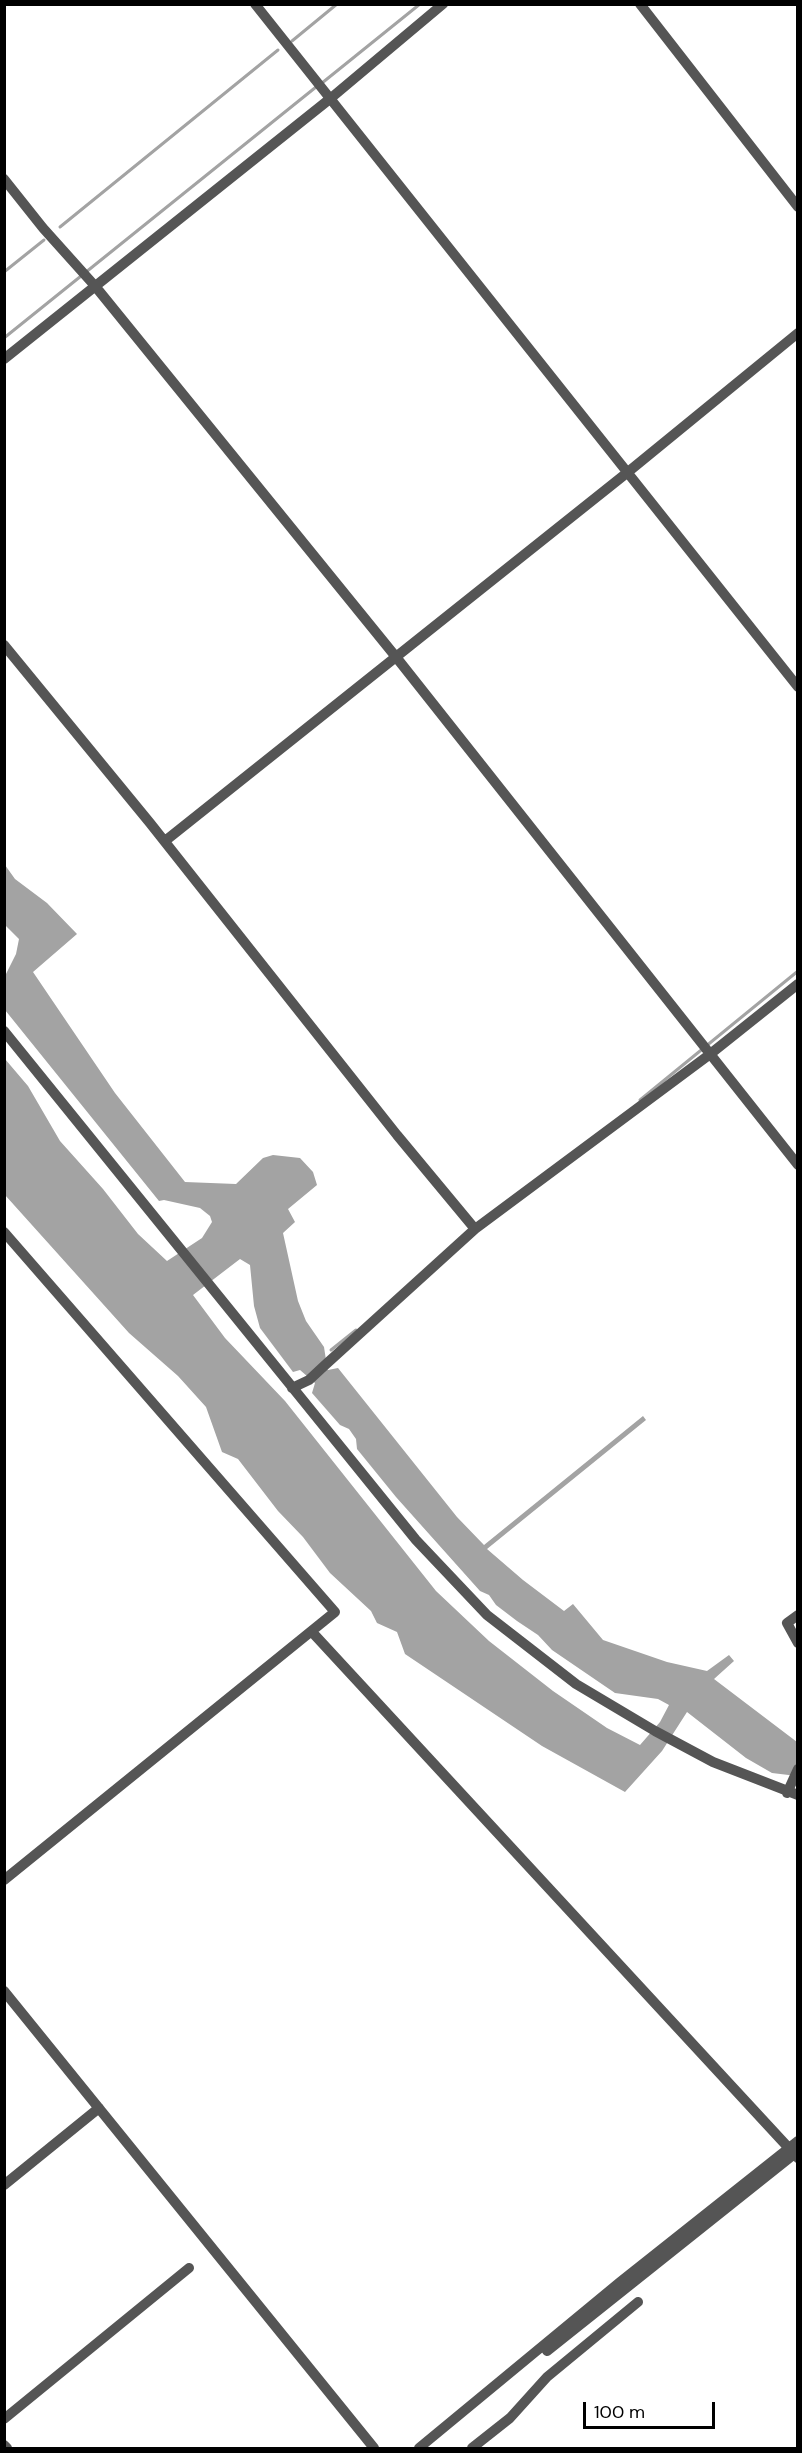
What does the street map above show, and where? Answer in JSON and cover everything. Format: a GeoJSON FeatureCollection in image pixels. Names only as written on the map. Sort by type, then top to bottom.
{"type":"FeatureCollection","features":[{"type":"Feature","properties":{"kind":"street"},"geometry":{"type":"LineString","coordinates":[[255,4],[798,687]]}},
{"type":"Feature","properties":{"kind":"street"},"geometry":{"type":"LineString","coordinates":[[4,359],[443,4]]}},
{"type":"Feature","properties":{"kind":"street"},"geometry":{"type":"LineString","coordinates":[[640,4],[798,207]]}},
{"type":"Feature","properties":{"kind":"street"},"geometry":{"type":"LineString","coordinates":[[4,179],[43,228],[95,286],[396,657],[798,1165]]}},
{"type":"Feature","properties":{"kind":"street"},"geometry":{"type":"LineString","coordinates":[[165,841],[628,472],[798,333]]}},
{"type":"Feature","properties":{"kind":"street"},"geometry":{"type":"LineString","coordinates":[[4,645],[165,841],[397,1135],[475,1229]]}},
{"type":"Feature","properties":{"kind":"street"},"geometry":{"type":"LineString","coordinates":[[292,1388],[309,1380],[475,1229],[706,1051],[798,984]]}},
{"type":"Feature","properties":{"kind":"street"},"geometry":{"type":"LineString","coordinates":[[4,1031],[416,1540],[487,1615],[567,1678],[655,1731],[713,1762],[792,1794],[792,1781],[798,1768]]}},
{"type":"Feature","properties":{"kind":"street"},"geometry":{"type":"LineString","coordinates":[[4,1232],[335,1612],[4,1880]]}},
{"type":"Feature","properties":{"kind":"street"},"geometry":{"type":"LineString","coordinates":[[798,1615],[787,1623],[798,1643]]}},
{"type":"Feature","properties":{"kind":"street"},"geometry":{"type":"LineString","coordinates":[[312,1632],[795,2150]]}},
{"type":"Feature","properties":{"kind":"street"},"geometry":{"type":"LineString","coordinates":[[4,1991],[374,2448]]}},
{"type":"Feature","properties":{"kind":"street"},"geometry":{"type":"LineString","coordinates":[[4,2185],[99,2108]]}},
{"type":"Feature","properties":{"kind":"street"},"geometry":{"type":"LineString","coordinates":[[419,2448],[620,2282],[795,2150]]}},
{"type":"Feature","properties":{"kind":"street"},"geometry":{"type":"LineString","coordinates":[[427,2448],[795,2150]]}},
{"type":"Feature","properties":{"kind":"street"},"geometry":{"type":"LineString","coordinates":[[4,2419],[189,2268]]}},
{"type":"Feature","properties":{"kind":"street"},"geometry":{"type":"LineString","coordinates":[[472,2448],[510,2418],[547,2377],[638,2302]]}},
{"type":"Feature","properties":{"kind":"shaded area"},"geometry":{"type":"Polygon","coordinates":[[[5,865],[15,879],[47,903],[77,934],[33,972],[115,1093],[185,1182],[236,1184],[263,1158],[273,1155],[300,1158],[313,1172],[317,1185],[288,1209],[295,1222],[283,1233],[298,1301],[306,1321],[324,1347],[326,1360],[324,1365],[328,1370],[338,1368],[457,1517],[484,1545],[643,1416],[646,1420],[487,1549],[564,1611],[573,1604],[603,1640],[667,1662],[707,1671],[729,1655],[734,1661],[714,1679],[797,1742],[797,1776],[772,1773],[746,1758],[687,1712],[662,1751],[625,1792],[542,1746],[405,1654],[397,1632],[377,1623],[371,1611],[330,1573],[238,1459],[222,1452],[206,1407],[178,1376],[129,1333],[5,1195],[5,1059],[28,1086],[60,1141],[103,1189],[138,1234],[167,1261],[202,1238],[212,1222],[210,1216],[200,1208],[164,1200],[159,1201],[5,1010],[5,976],[16,954],[19,939],[5,925],[5,865]],[[240,1259],[193,1295],[225,1338],[285,1401],[436,1591],[489,1641],[553,1691],[607,1728],[640,1745],[660,1722],[669,1705],[658,1699],[615,1693],[552,1650],[538,1635],[496,1605],[489,1595],[480,1591],[396,1497],[357,1449],[356,1439],[349,1429],[340,1425],[312,1393],[315,1383],[300,1370],[293,1372],[260,1328],[254,1306],[250,1265],[240,1259]]]}},
{"type":"Feature","properties":{"kind":"waterway"},"geometry":{"type":"LineString","coordinates":[[292,41],[337,4]]}},
{"type":"Feature","properties":{"kind":"waterway"},"geometry":{"type":"LineString","coordinates":[[322,83],[420,4]]}},
{"type":"Feature","properties":{"kind":"waterway"},"geometry":{"type":"LineString","coordinates":[[60,227],[278,50]]}},
{"type":"Feature","properties":{"kind":"waterway"},"geometry":{"type":"LineString","coordinates":[[4,338],[316,87]]}},
{"type":"Feature","properties":{"kind":"waterway"},"geometry":{"type":"LineString","coordinates":[[4,272],[44,240]]}},
{"type":"Feature","properties":{"kind":"waterway"},"geometry":{"type":"LineString","coordinates":[[640,1100],[798,971]]}},
{"type":"Feature","properties":{"kind":"waterway"},"geometry":{"type":"LineString","coordinates":[[331,1350],[356,1330]]}}]}
